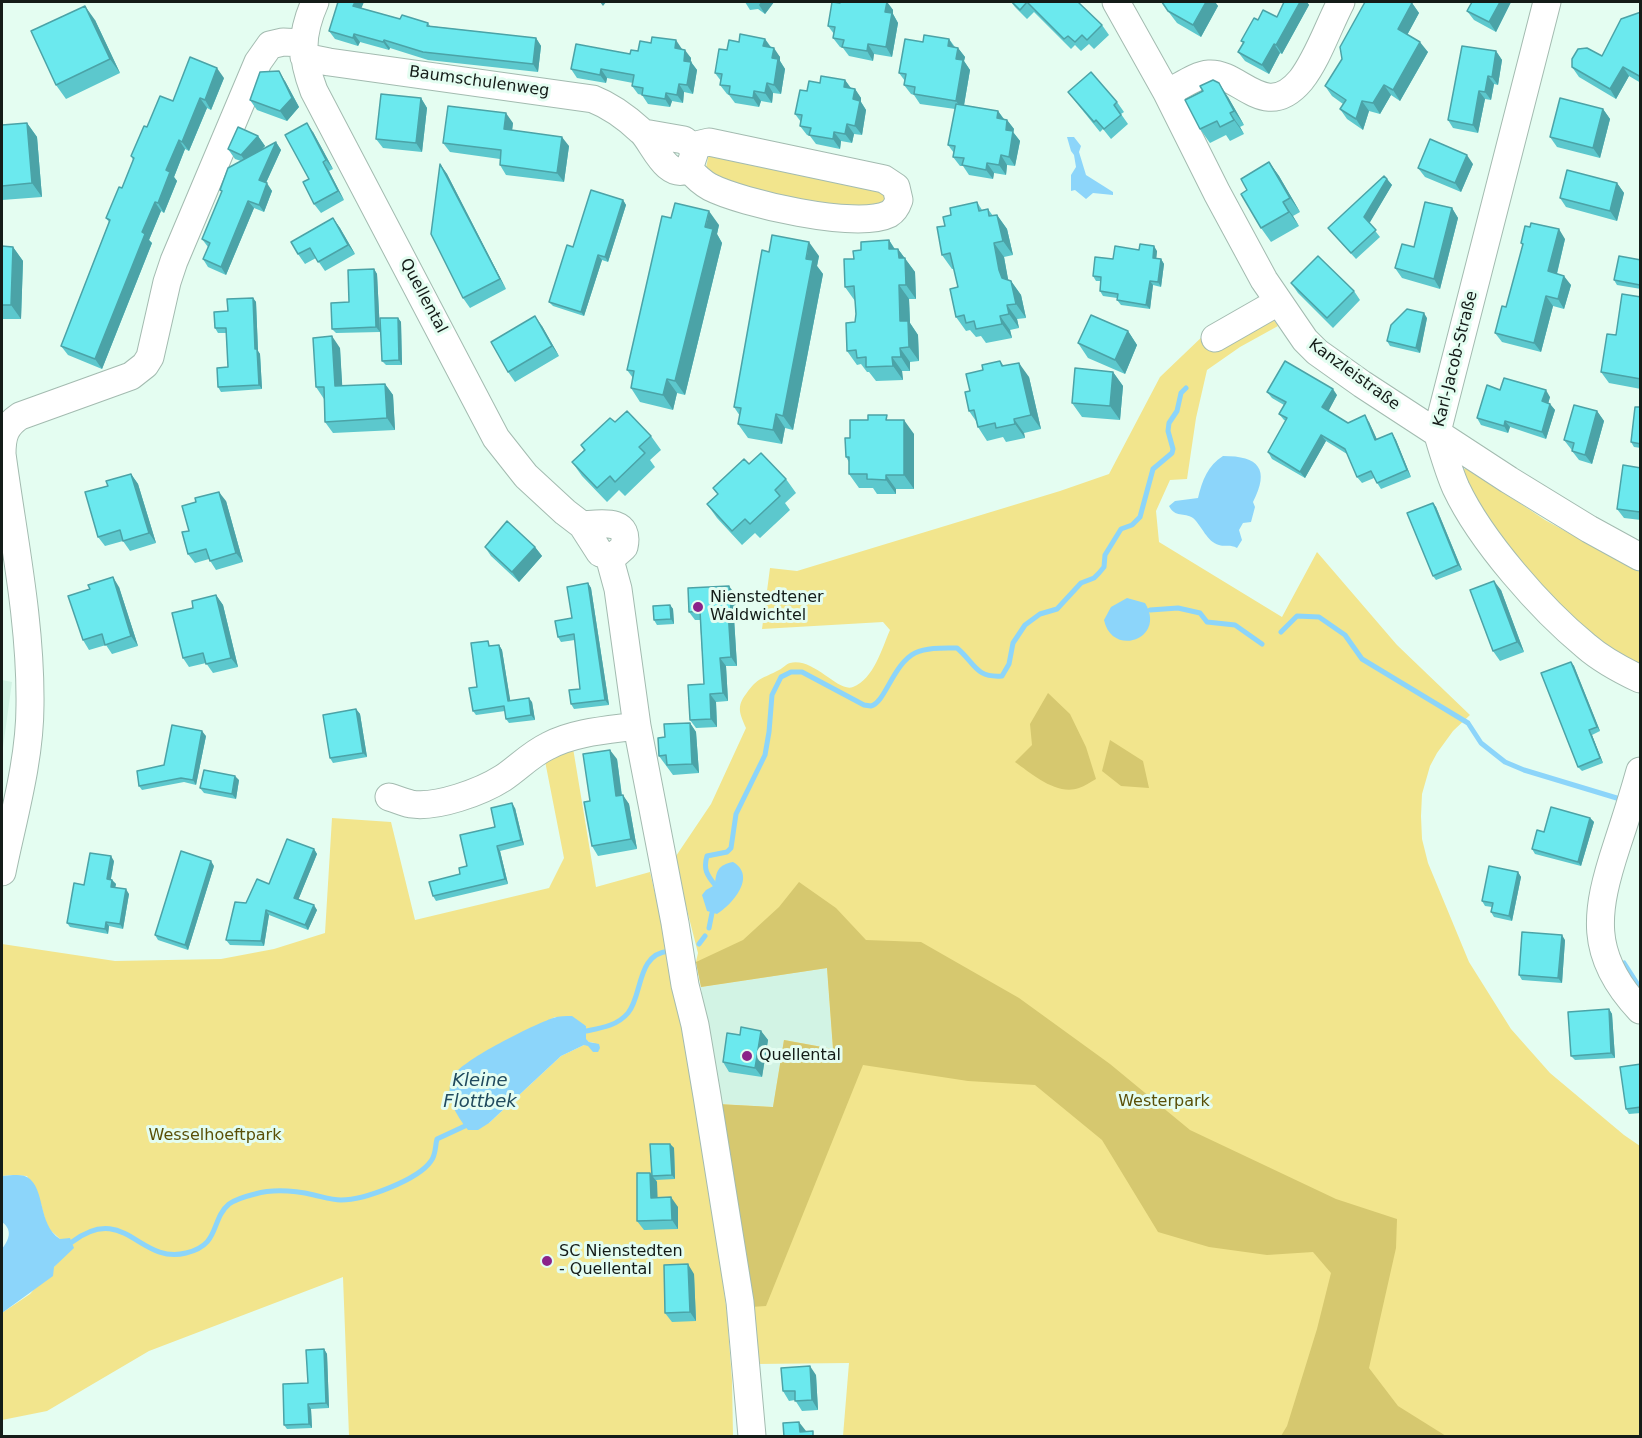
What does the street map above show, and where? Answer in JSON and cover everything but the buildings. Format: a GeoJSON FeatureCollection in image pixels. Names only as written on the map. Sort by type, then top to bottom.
{"type":"FeatureCollection","features":[{"type":"Feature","properties":{"kind":"street"},"geometry":{"type":"LineString","coordinates":[[304,50],[306,24],[315,2]]}},
{"type":"Feature","properties":{"kind":"street","name":"Kanzleistraße"},"geometry":{"type":"LineString","coordinates":[[1116,2],[1167,93],[1217,193],[1278,302],[1293,325],[1317,352],[1362,384],[1541,500],[1641,557]]}},
{"type":"Feature","properties":{"kind":"street"},"geometry":{"type":"LineString","coordinates":[[1167,93],[1208,74],[1222,76],[1243,88],[1265,96],[1275,96],[1288,91],[1302,78],[1341,2]]}},
{"type":"Feature","properties":{"kind":"street","name":"Karl-Jacob-Straße"},"geometry":{"type":"LineString","coordinates":[[1547,2],[1437,432],[1455,487],[1468,511],[1503,558],[1586,647],[1622,671],[1641,679]]}},
{"type":"Feature","properties":{"kind":"street","name":"Baumschulenweg"},"geometry":{"type":"LineString","coordinates":[[2,872],[24,765],[30,705],[26,623],[2,454],[4,432],[10,423],[20,416],[131,376],[145,365],[153,347],[167,282],[174,261],[258,62],[270,45],[283,42],[329,62],[593,99],[612,108],[644,133],[657,155],[671,168],[681,171],[690,158]]}},
{"type":"Feature","properties":{"kind":"street","name":"Quellental"},"geometry":{"type":"LineString","coordinates":[[304,50],[307,73],[314,91],[496,438],[532,482],[582,525],[606,523],[621,528],[624,534],[624,547],[615,555],[609,556],[618,589],[637,726],[707,1096],[740,1302],[752,1437]]}},
{"type":"Feature","properties":{"kind":"street"},"geometry":{"type":"LineString","coordinates":[[709,142],[884,179],[896,187],[899,200],[894,211],[877,218],[848,220],[814,216],[718,191],[699,180],[690,158],[709,142]]}},
{"type":"Feature","properties":{"kind":"street"},"geometry":{"type":"LineString","coordinates":[[1215,338],[1278,302]]}},
{"type":"Feature","properties":{"kind":"street"},"geometry":{"type":"LineString","coordinates":[[389,797],[412,804],[448,800],[486,787],[503,778],[546,746],[557,741],[637,726]]}},
{"type":"Feature","properties":{"kind":"street"},"geometry":{"type":"LineString","coordinates":[[1641,771],[1605,882],[1600,910],[1601,938],[1605,958],[1614,977],[1641,1010]]}},
{"type":"Feature","properties":{"kind":"shaded area"},"geometry":{"type":"Polygon","coordinates":[[[2,680],[12,682],[2,755],[2,680]]]}},
{"type":"Feature","properties":{"kind":"shaded area"},"geometry":{"type":"Polygon","coordinates":[[[1048,693],[1070,714],[1086,747],[1096,779],[1079,788],[1062,789],[1045,783],[1015,762],[1032,745],[1030,724],[1048,693]]]}},
{"type":"Feature","properties":{"kind":"shaded area"},"geometry":{"type":"Polygon","coordinates":[[[1110,740],[1143,761],[1149,788],[1121,786],[1102,771],[1110,740]]]}},
{"type":"Feature","properties":{"kind":"shaded area"},"geometry":{"type":"Polygon","coordinates":[[[799,882],[836,908],[866,940],[921,942],[1019,998],[1110,1064],[1190,1130],[1336,1199],[1397,1219],[1396,1248],[1369,1368],[1398,1406],[1446,1436],[1281,1436],[1287,1426],[1317,1329],[1331,1273],[1313,1252],[1267,1255],[1209,1247],[1158,1232],[1102,1140],[1035,1085],[968,1081],[863,1065],[766,1306],[751,1307],[718,1104],[773,1107],[784,1040],[833,1049],[827,968],[701,987],[696,962],[743,940],[779,907],[799,882]]]}},
{"type":"Feature","properties":{"kind":"shaded area"},"geometry":{"type":"Polygon","coordinates":[[[827,967],[833,1049],[774,1107],[718,1104],[701,987],[827,967]]]}},
{"type":"Feature","properties":{"kind":"green space"},"geometry":{"type":"Polygon","coordinates":[[[710,148],[877,183],[890,204],[858,213],[704,178],[710,148]]]}},
{"type":"Feature","properties":{"kind":"green space","name":"Westerpark"},"geometry":{"type":"Polygon","coordinates":[[[1262,304],[1278,326],[1240,347],[1207,370],[1196,418],[1187,479],[1170,480],[1156,511],[1159,542],[1282,617],[1317,552],[1397,645],[1470,715],[1453,731],[1430,766],[1422,794],[1422,839],[1428,863],[1469,962],[1511,1029],[1550,1073],[1640,1146],[1640,1436],[843,1436],[849,1363],[756,1364],[718,1104],[773,1107],[784,1040],[833,1049],[827,968],[701,987],[696,962],[698,953],[674,859],[711,804],[746,728],[740,707],[754,684],[789,664],[799,663],[808,665],[840,685],[853,687],[867,677],[872,670],[890,630],[883,622],[762,629],[770,568],[797,571],[1109,474],[1160,377],[1206,333],[1262,304]]]}},
{"type":"Feature","properties":{"kind":"green space"},"geometry":{"type":"Polygon","coordinates":[[[1467,468],[1545,520],[1640,572],[1640,671],[1613,656],[1500,546],[1462,470],[1467,468]]]}},
{"type":"Feature","properties":{"kind":"green space","name":"Wesselhoeftpark"},"geometry":{"type":"Polygon","coordinates":[[[573,748],[596,887],[650,872],[673,972],[718,1246],[727,1313],[733,1436],[349,1436],[343,1277],[149,1351],[47,1411],[2,1420],[2,1313],[30,1294],[60,1260],[60,1239],[47,1227],[41,1204],[27,1176],[2,1176],[2,944],[115,961],[221,959],[274,949],[325,933],[332,818],[391,822],[415,920],[549,888],[564,858],[545,761],[573,748]],[[555,1017],[475,1058],[489,1123],[561,1056],[584,1045],[595,1043],[585,1039],[586,1026],[555,1017]]]}},
{"type":"Feature","properties":{"kind":"water"},"geometry":{"type":"Polygon","coordinates":[[[1067,137],[1074,137],[1081,146],[1079,152],[1086,175],[1113,192],[1113,195],[1093,193],[1086,199],[1075,190],[1071,191],[1071,175],[1076,167],[1067,137]]]}},
{"type":"Feature","properties":{"kind":"water"},"geometry":{"type":"Polygon","coordinates":[[[1223,456],[1253,462],[1260,473],[1261,481],[1253,502],[1255,507],[1251,522],[1243,523],[1239,530],[1242,540],[1237,548],[1215,543],[1193,518],[1174,512],[1169,506],[1175,501],[1198,498],[1206,474],[1223,456]]]}},
{"type":"Feature","properties":{"kind":"water"},"geometry":{"type":"Polygon","coordinates":[[[1127,598],[1145,603],[1150,616],[1149,626],[1144,634],[1126,641],[1109,632],[1104,620],[1111,607],[1127,598]]]}},
{"type":"Feature","properties":{"kind":"water"},"geometry":{"type":"Polygon","coordinates":[[[733,862],[740,868],[743,875],[740,889],[730,904],[717,914],[707,911],[702,895],[715,885],[717,872],[721,867],[733,862]]]}},
{"type":"Feature","properties":{"kind":"water","name":"Kleine Flottbek"},"geometry":{"type":"Polygon","coordinates":[[[560,1016],[572,1016],[586,1026],[586,1039],[599,1044],[598,1052],[593,1052],[584,1045],[561,1056],[489,1123],[478,1130],[468,1130],[459,1118],[450,1097],[451,1082],[460,1068],[484,1052],[530,1028],[560,1016]]]}},
{"type":"Feature","properties":{"kind":"water"},"geometry":{"type":"Polygon","coordinates":[[[2,1176],[25,1176],[33,1182],[48,1225],[60,1239],[70,1238],[74,1248],[54,1267],[53,1276],[2,1313],[2,1249],[9,1232],[2,1222],[2,1176]]]}},
{"type":"Feature","properties":{"kind":"waterway","name":"Kleine Flottbek"},"geometry":{"type":"LineString","coordinates":[[715,885],[705,865],[707,856],[727,852],[731,848],[736,814],[765,755],[772,695],[781,677],[791,672],[802,672],[864,705],[871,706],[881,698],[907,658],[925,650],[957,648],[981,672],[986,675],[1002,676],[1009,664],[1013,643],[1025,625],[1040,614],[1057,609],[1081,583],[1094,578],[1104,567],[1105,555],[1121,529],[1132,525],[1140,517],[1153,469],[1172,453],[1169,423],[1177,411],[1181,393],[1186,388]]}},
{"type":"Feature","properties":{"kind":"waterway"},"geometry":{"type":"LineString","coordinates":[[1150,610],[1178,608],[1200,613],[1207,622],[1235,625],[1262,644]]}},
{"type":"Feature","properties":{"kind":"waterway"},"geometry":{"type":"LineString","coordinates":[[1281,632],[1297,616],[1319,617],[1345,635],[1362,659],[1468,723],[1481,743],[1505,762],[1620,799]]}},
{"type":"Feature","properties":{"kind":"waterway","name":"Kleine Flottbek"},"geometry":{"type":"LineString","coordinates":[[709,928],[712,913]]}},
{"type":"Feature","properties":{"kind":"waterway","name":"Kleine Flottbek"},"geometry":{"type":"LineString","coordinates":[[699,944],[705,936]]}},
{"type":"Feature","properties":{"kind":"waterway","name":"Kleine Flottbek"},"geometry":{"type":"LineString","coordinates":[[586,1031],[608,1026],[624,1017],[633,1005],[645,967],[658,954],[669,951]]}},
{"type":"Feature","properties":{"kind":"waterway"},"geometry":{"type":"LineString","coordinates":[[1624,963],[1640,988]]}},
{"type":"Feature","properties":{"kind":"waterway","name":"Kleine Flottbek"},"geometry":{"type":"LineString","coordinates":[[72,1242],[90,1231],[106,1229],[119,1231],[156,1251],[170,1254],[186,1253],[205,1244],[214,1232],[223,1210],[235,1201],[269,1191],[300,1192],[341,1200],[376,1193],[415,1175],[431,1161],[437,1139],[465,1126]]}},
{"type":"Feature","properties":{"kind":"place","name":"Nienstedtener Waldwichtel"},"geometry":{"type":"Point","coordinates":[698,607]}},
{"type":"Feature","properties":{"kind":"place","name":"Quellental"},"geometry":{"type":"Point","coordinates":[747,1056]}},
{"type":"Feature","properties":{"kind":"place","name":"SC Nienstedten - Quellental"},"geometry":{"type":"Point","coordinates":[547,1261]}}]}
